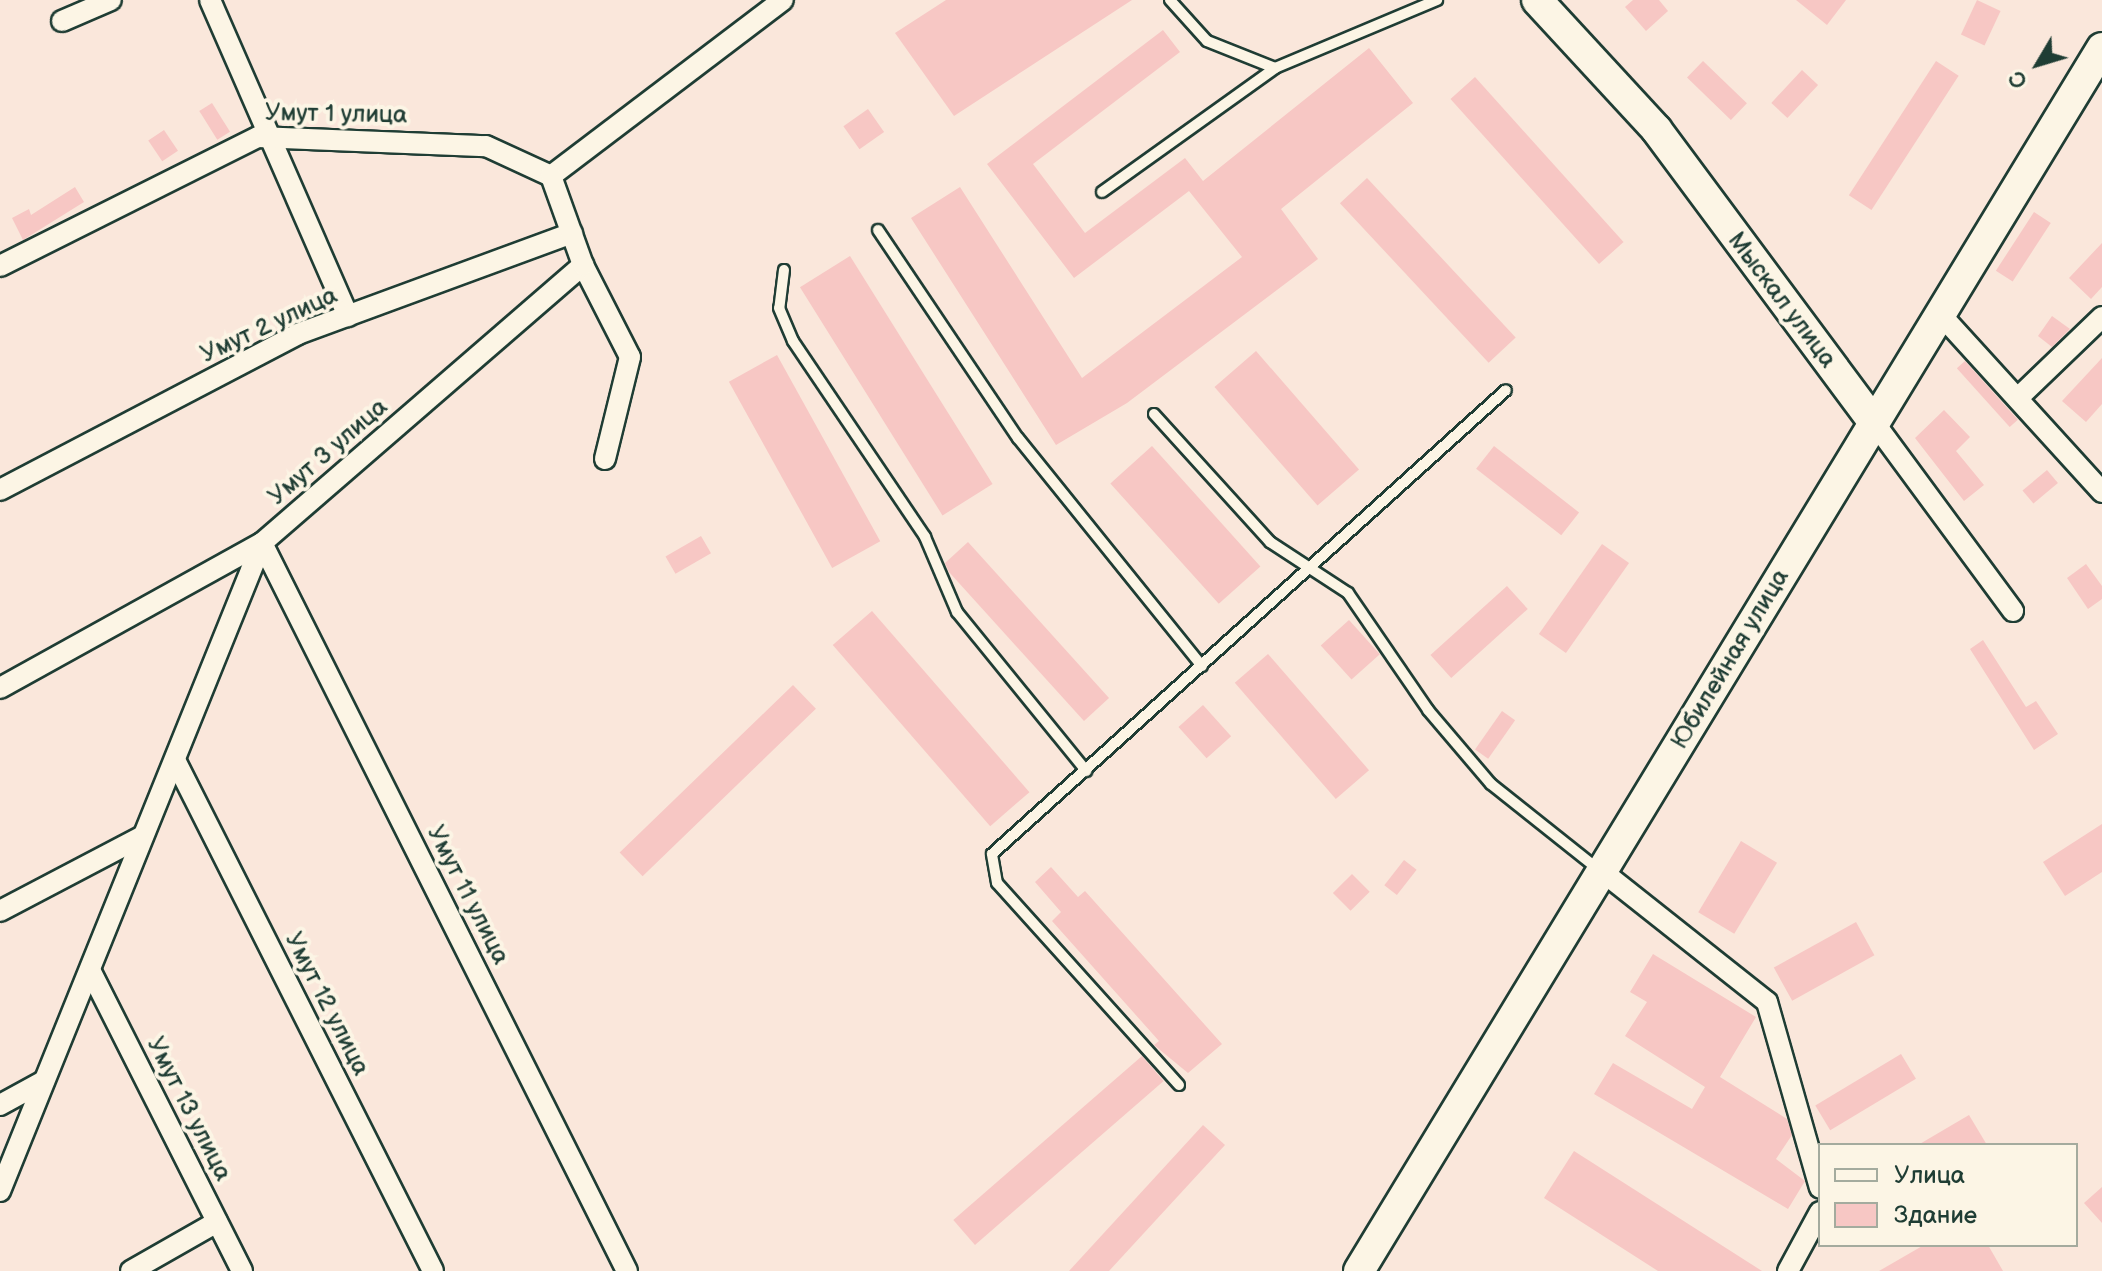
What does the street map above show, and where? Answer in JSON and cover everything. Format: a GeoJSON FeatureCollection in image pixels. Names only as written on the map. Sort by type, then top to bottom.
{"type":"FeatureCollection","features":[{"type":"Feature","properties":{"kind":"main road","name":"Мыскал улица"},"geometry":{"type":"LineString","coordinates":[[1537,0],[1656,129],[1873,421]]}},
{"type":"Feature","properties":{"kind":"main road","name":"Юбилейная улица"},"geometry":{"type":"LineString","coordinates":[[1359,1271],[1873,421],[1942,316],[2102,48]]}},
{"type":"Feature","properties":{"kind":"street"},"geometry":{"type":"LineString","coordinates":[[62,21],[88,5],[111,0]]}},
{"type":"Feature","properties":{"kind":"street"},"geometry":{"type":"LineString","coordinates":[[210,0],[267,137],[348,316]]}},
{"type":"Feature","properties":{"kind":"street"},"geometry":{"type":"LineString","coordinates":[[605,459],[630,357],[583,265],[551,176],[783,0]]}},
{"type":"Feature","properties":{"kind":"street","name":"Умут 1 улица"},"geometry":{"type":"LineString","coordinates":[[0,266],[267,137],[486,146],[551,176]]}},
{"type":"Feature","properties":{"kind":"street","name":"Умут 2 улица"},"geometry":{"type":"LineString","coordinates":[[0,490],[298,334],[572,233]]}},
{"type":"Feature","properties":{"kind":"street","name":"Умут 3 улица"},"geometry":{"type":"LineString","coordinates":[[0,688],[262,543],[583,265]]}},
{"type":"Feature","properties":{"kind":"street"},"geometry":{"type":"LineString","coordinates":[[1942,316],[2020,396],[2102,492]]}},
{"type":"Feature","properties":{"kind":"street"},"geometry":{"type":"LineString","coordinates":[[2020,396],[2102,317]]}},
{"type":"Feature","properties":{"kind":"street","name":"Мыскал улица"},"geometry":{"type":"LineString","coordinates":[[1873,421],[2013,611]]}},
{"type":"Feature","properties":{"kind":"street"},"geometry":{"type":"LineString","coordinates":[[0,1191],[262,543]]}},
{"type":"Feature","properties":{"kind":"street","name":"Умут 11 улица"},"geometry":{"type":"LineString","coordinates":[[262,543],[627,1271]]}},
{"type":"Feature","properties":{"kind":"street","name":"Умут 12 улица"},"geometry":{"type":"LineString","coordinates":[[175,760],[433,1271]]}},
{"type":"Feature","properties":{"kind":"street"},"geometry":{"type":"LineString","coordinates":[[0,911],[143,836]]}},
{"type":"Feature","properties":{"kind":"street"},"geometry":{"type":"LineString","coordinates":[[1603,872],[1767,1002],[1818,1181]]}},
{"type":"Feature","properties":{"kind":"street","name":"Умут 13 улица"},"geometry":{"type":"LineString","coordinates":[[90,970],[242,1271]]}},
{"type":"Feature","properties":{"kind":"street"},"geometry":{"type":"LineString","coordinates":[[0,1105],[44,1081]]}},
{"type":"Feature","properties":{"kind":"street"},"geometry":{"type":"LineString","coordinates":[[1788,1271],[1818,1216]]}},
{"type":"Feature","properties":{"kind":"street"},"geometry":{"type":"LineString","coordinates":[[131,1271],[217,1222]]}},
{"type":"Feature","properties":{"kind":"lane"},"geometry":{"type":"LineString","coordinates":[[1170,0],[1207,41],[1275,68]]}},
{"type":"Feature","properties":{"kind":"lane"},"geometry":{"type":"LineString","coordinates":[[1102,192],[1275,68],[1437,0]]}},
{"type":"Feature","properties":{"kind":"lane"},"geometry":{"type":"LineString","coordinates":[[878,230],[1018,438],[1202,666]]}},
{"type":"Feature","properties":{"kind":"lane"},"geometry":{"type":"LineString","coordinates":[[784,270],[779,308],[793,341],[925,537],[957,612],[1086,771]]}},
{"type":"Feature","properties":{"kind":"lane"},"geometry":{"type":"LineString","coordinates":[[1179,1085],[992,874],[995,848],[1086,771],[1310,564],[1506,390]]}},
{"type":"Feature","properties":{"kind":"lane"},"geometry":{"type":"LineString","coordinates":[[1154,414],[1247,521],[1348,593],[1428,710],[1491,784],[1603,872]]}},
{"type":"Feature","properties":{"kind":"building"},"geometry":{"type":"Polygon","coordinates":[[[946,0],[1132,0],[954,116],[895,33],[946,0]]]}},
{"type":"Feature","properties":{"kind":"building"},"geometry":{"type":"Polygon","coordinates":[[[1633,0],[1659,0],[1668,11],[1646,31],[1625,7],[1633,0]]]}},
{"type":"Feature","properties":{"kind":"building"},"geometry":{"type":"Polygon","coordinates":[[[1796,0],[1846,0],[1827,25],[1796,0]]]}},
{"type":"Feature","properties":{"kind":"building"},"geometry":{"type":"Polygon","coordinates":[[[1977,0],[2001,11],[1985,45],[1961,34],[1977,0]]]}},
{"type":"Feature","properties":{"kind":"building"},"geometry":{"type":"Polygon","coordinates":[[[1163,30],[1180,52],[1033,164],[1085,233],[1185,158],[1203,181],[1369,48],[1413,103],[1281,209],[1318,259],[1127,403],[1056,445],[911,218],[960,187],[1082,378],[1242,257],[1189,191],[1074,278],[987,164],[1163,30]]]}},
{"type":"Feature","properties":{"kind":"building"},"geometry":{"type":"Polygon","coordinates":[[[1703,61],[1747,103],[1731,120],[1687,78],[1703,61]]]}},
{"type":"Feature","properties":{"kind":"building"},"geometry":{"type":"Polygon","coordinates":[[[1936,61],[1959,76],[1872,210],[1849,195],[1936,61]]]}},
{"type":"Feature","properties":{"kind":"building"},"geometry":{"type":"Polygon","coordinates":[[[1802,70],[1818,85],[1787,118],[1771,103],[1802,70]]]}},
{"type":"Feature","properties":{"kind":"building"},"geometry":{"type":"Polygon","coordinates":[[[1475,77],[1624,242],[1599,264],[1450,99],[1475,77]]]}},
{"type":"Feature","properties":{"kind":"building"},"geometry":{"type":"Polygon","coordinates":[[[212,103],[230,132],[217,140],[199,111],[212,103]]]}},
{"type":"Feature","properties":{"kind":"building"},"geometry":{"type":"Polygon","coordinates":[[[868,109],[884,132],[859,149],[843,126],[868,109]]]}},
{"type":"Feature","properties":{"kind":"building"},"geometry":{"type":"Polygon","coordinates":[[[164,130],[178,151],[162,161],[148,141],[164,130]]]}},
{"type":"Feature","properties":{"kind":"building"},"geometry":{"type":"Polygon","coordinates":[[[1367,178],[1516,337],[1489,363],[1340,203],[1367,178]]]}},
{"type":"Feature","properties":{"kind":"building"},"geometry":{"type":"Polygon","coordinates":[[[75,187],[84,202],[23,240],[12,218],[29,209],[31,215],[75,187]]]}},
{"type":"Feature","properties":{"kind":"building"},"geometry":{"type":"Polygon","coordinates":[[[2034,212],[2051,223],[2013,282],[1996,271],[2034,212]]]}},
{"type":"Feature","properties":{"kind":"building"},"geometry":{"type":"Polygon","coordinates":[[[2102,243],[2102,287],[2091,299],[2069,278],[2102,243]]]}},
{"type":"Feature","properties":{"kind":"building"},"geometry":{"type":"Polygon","coordinates":[[[850,256],[993,484],[943,515],[800,287],[850,256]]]}},
{"type":"Feature","properties":{"kind":"building"},"geometry":{"type":"Polygon","coordinates":[[[2052,316],[2070,329],[2052,347],[2038,336],[2052,316]]]}},
{"type":"Feature","properties":{"kind":"building"},"geometry":{"type":"Polygon","coordinates":[[[1256,351],[1359,469],[1317,506],[1214,387],[1256,351]]]}},
{"type":"Feature","properties":{"kind":"building"},"geometry":{"type":"Polygon","coordinates":[[[777,355],[880,541],[832,568],[729,382],[777,355]]]}},
{"type":"Feature","properties":{"kind":"building"},"geometry":{"type":"Polygon","coordinates":[[[2102,358],[2102,404],[2086,422],[2062,401],[2102,358]]]}},
{"type":"Feature","properties":{"kind":"building"},"geometry":{"type":"Polygon","coordinates":[[[1965,361],[2018,420],[2010,427],[1957,368],[1965,361]]]}},
{"type":"Feature","properties":{"kind":"building"},"geometry":{"type":"Polygon","coordinates":[[[1944,410],[1970,437],[1956,451],[1984,485],[1964,501],[1915,438],[1944,410]]]}},
{"type":"Feature","properties":{"kind":"building"},"geometry":{"type":"Polygon","coordinates":[[[1152,446],[1260,566],[1219,604],[1110,483],[1152,446]]]}},
{"type":"Feature","properties":{"kind":"building"},"geometry":{"type":"Polygon","coordinates":[[[1494,446],[1579,512],[1561,535],[1476,469],[1494,446]]]}},
{"type":"Feature","properties":{"kind":"building"},"geometry":{"type":"Polygon","coordinates":[[[2047,470],[2058,483],[2033,504],[2022,491],[2047,470]]]}},
{"type":"Feature","properties":{"kind":"building"},"geometry":{"type":"Polygon","coordinates":[[[701,536],[711,553],[675,574],[665,556],[701,536]]]}},
{"type":"Feature","properties":{"kind":"building"},"geometry":{"type":"Polygon","coordinates":[[[968,542],[1109,698],[1084,721],[949,572],[945,563],[968,542]]]}},
{"type":"Feature","properties":{"kind":"building"},"geometry":{"type":"Polygon","coordinates":[[[1602,544],[1629,563],[1566,653],[1539,634],[1602,544]]]}},
{"type":"Feature","properties":{"kind":"building"},"geometry":{"type":"Polygon","coordinates":[[[2086,564],[2102,586],[2102,599],[2088,609],[2067,578],[2086,564]]]}},
{"type":"Feature","properties":{"kind":"building"},"geometry":{"type":"Polygon","coordinates":[[[1507,586],[1528,609],[1451,678],[1430,655],[1507,586]]]}},
{"type":"Feature","properties":{"kind":"building"},"geometry":{"type":"Polygon","coordinates":[[[872,611],[1029,792],[990,826],[833,645],[872,611]]]}},
{"type":"Feature","properties":{"kind":"building"},"geometry":{"type":"Polygon","coordinates":[[[1349,620],[1380,654],[1352,680],[1321,645],[1349,620]]]}},
{"type":"Feature","properties":{"kind":"building"},"geometry":{"type":"Polygon","coordinates":[[[1983,640],[2026,707],[2036,701],[2058,734],[2034,750],[1970,649],[1983,640]]]}},
{"type":"Feature","properties":{"kind":"building"},"geometry":{"type":"Polygon","coordinates":[[[1268,654],[1369,770],[1336,799],[1235,683],[1268,654]]]}},
{"type":"Feature","properties":{"kind":"building"},"geometry":{"type":"Polygon","coordinates":[[[793,685],[816,709],[643,876],[620,852],[793,685]]]}},
{"type":"Feature","properties":{"kind":"building"},"geometry":{"type":"Polygon","coordinates":[[[1203,705],[1231,736],[1207,758],[1178,727],[1203,705]]]}},
{"type":"Feature","properties":{"kind":"building"},"geometry":{"type":"Polygon","coordinates":[[[1502,711],[1515,720],[1488,759],[1475,750],[1502,711]]]}},
{"type":"Feature","properties":{"kind":"building"},"geometry":{"type":"Polygon","coordinates":[[[2102,824],[2102,872],[2065,896],[2043,862],[2102,824]]]}},
{"type":"Feature","properties":{"kind":"building"},"geometry":{"type":"Polygon","coordinates":[[[1741,841],[1777,863],[1734,934],[1698,912],[1741,841]]]}},
{"type":"Feature","properties":{"kind":"building"},"geometry":{"type":"Polygon","coordinates":[[[1404,860],[1417,870],[1397,895],[1384,885],[1404,860]]]}},
{"type":"Feature","properties":{"kind":"building"},"geometry":{"type":"Polygon","coordinates":[[[1051,867],[1078,897],[1085,891],[1222,1044],[1188,1073],[1154,1045],[1159,1041],[1052,921],[1061,912],[1035,882],[1051,867]]]}},
{"type":"Feature","properties":{"kind":"building"},"geometry":{"type":"Polygon","coordinates":[[[1352,874],[1370,892],[1351,911],[1333,893],[1352,874]]]}},
{"type":"Feature","properties":{"kind":"building"},"geometry":{"type":"Polygon","coordinates":[[[1856,922],[1874,955],[1792,1001],[1774,968],[1856,922]]]}},
{"type":"Feature","properties":{"kind":"building"},"geometry":{"type":"Polygon","coordinates":[[[1653,954],[1756,1017],[1720,1077],[1787,1119],[1792,1135],[1776,1159],[1805,1181],[1788,1209],[1594,1094],[1613,1063],[1692,1109],[1705,1087],[1625,1036],[1647,1002],[1630,992],[1653,954]]]}},
{"type":"Feature","properties":{"kind":"building"},"geometry":{"type":"Polygon","coordinates":[[[1901,1054],[1916,1079],[1830,1130],[1815,1106],[1901,1054]]]}},
{"type":"Feature","properties":{"kind":"building"},"geometry":{"type":"Polygon","coordinates":[[[1142,1056],[1164,1081],[975,1245],[953,1220],[1142,1056]]]}},
{"type":"Feature","properties":{"kind":"building"},"geometry":{"type":"Polygon","coordinates":[[[1969,1115],[1986,1143],[1921,1143],[1969,1115]]]}},
{"type":"Feature","properties":{"kind":"building"},"geometry":{"type":"Polygon","coordinates":[[[1203,1125],[1225,1145],[1109,1271],[1069,1271],[1203,1125]]]}},
{"type":"Feature","properties":{"kind":"building"},"geometry":{"type":"Polygon","coordinates":[[[1574,1151],[1762,1271],[1658,1271],[1544,1198],[1574,1151]]]}},
{"type":"Feature","properties":{"kind":"building"},"geometry":{"type":"Polygon","coordinates":[[[2102,1187],[2102,1223],[2084,1203],[2102,1187]]]}},
{"type":"Feature","properties":{"kind":"building"},"geometry":{"type":"Polygon","coordinates":[[[1921,1247],[1989,1247],[2003,1271],[1879,1271],[1921,1247]]]}}]}
